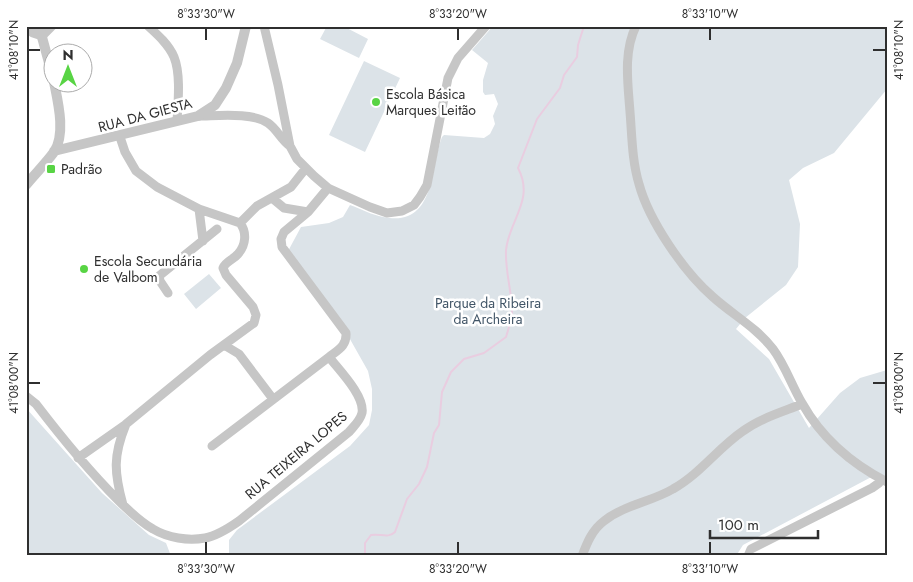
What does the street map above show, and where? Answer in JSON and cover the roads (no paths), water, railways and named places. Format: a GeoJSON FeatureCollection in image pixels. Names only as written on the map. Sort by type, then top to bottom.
{"type":"FeatureCollection","features":[{"type":"Feature","properties":{"kind":"street"},"geometry":{"type":"LineString","coordinates":[[26,28],[33,33],[52,26]]}},
{"type":"Feature","properties":{"kind":"street"},"geometry":{"type":"LineString","coordinates":[[148,26],[165,43],[174,57],[176,67],[176,121]]}},
{"type":"Feature","properties":{"kind":"street","name":"RUA DA GIESTA"},"geometry":{"type":"LineString","coordinates":[[54,152],[198,116],[215,105],[226,88],[237,63],[246,26]]}},
{"type":"Feature","properties":{"kind":"street"},"geometry":{"type":"LineString","coordinates":[[264,26],[290,146]]}},
{"type":"Feature","properties":{"kind":"street"},"geometry":{"type":"LineString","coordinates":[[198,116],[234,116],[261,119],[268,123],[290,146],[297,159],[328,188],[388,213],[402,211],[414,204],[427,185],[448,78],[458,58],[486,26]]}},
{"type":"Feature","properties":{"kind":"street"},"geometry":{"type":"LineString","coordinates":[[636,26],[628,53],[628,78],[635,164],[645,203],[676,254],[697,283],[714,299],[754,328],[773,350],[812,420],[832,443],[884,480],[872,488],[751,549],[748,556]]}},
{"type":"Feature","properties":{"kind":"street"},"geometry":{"type":"LineString","coordinates":[[26,185],[54,152],[60,128],[60,109],[56,92]]}},
{"type":"Feature","properties":{"kind":"street"},"geometry":{"type":"LineString","coordinates":[[78,458],[126,424],[145,406],[254,323],[256,315],[223,268],[225,263],[237,255],[243,247],[245,237],[240,223],[199,209],[157,187],[136,171],[125,152],[120,137]]}},
{"type":"Feature","properties":{"kind":"street"},"geometry":{"type":"LineString","coordinates":[[240,223],[257,206],[291,187],[306,168]]}},
{"type":"Feature","properties":{"kind":"street"},"geometry":{"type":"LineString","coordinates":[[212,446],[329,357],[343,346],[347,340],[346,333],[282,247],[281,239],[284,232],[308,212],[328,188]]}},
{"type":"Feature","properties":{"kind":"street"},"geometry":{"type":"LineString","coordinates":[[272,198],[284,208],[308,212]]}},
{"type":"Feature","properties":{"kind":"street"},"geometry":{"type":"LineString","coordinates":[[199,209],[203,241]]}},
{"type":"Feature","properties":{"kind":"street"},"geometry":{"type":"LineString","coordinates":[[168,293],[159,276],[217,230]]}},
{"type":"Feature","properties":{"kind":"street"},"geometry":{"type":"LineString","coordinates":[[224,345],[239,354],[273,399]]}},
{"type":"Feature","properties":{"kind":"street","name":"RUA TEIXEIRA LOPES"},"geometry":{"type":"LineString","coordinates":[[26,396],[36,404],[94,477],[152,529],[169,536],[187,539],[206,538],[222,532],[239,521],[349,432],[359,421],[362,412],[361,400],[329,357]]}},
{"type":"Feature","properties":{"kind":"street"},"geometry":{"type":"LineString","coordinates":[[582,556],[595,528],[605,520],[618,512],[672,490],[692,476],[756,422],[802,404]]}},
{"type":"Feature","properties":{"kind":"street"},"geometry":{"type":"LineString","coordinates":[[123,505],[115,471],[116,455],[126,424]]}},
{"type":"Feature","properties":{"kind":"waterway"},"geometry":{"type":"LineString","coordinates":[[365,556],[365,543],[371,535],[390,535],[395,532],[407,499],[419,484],[427,467],[434,433],[439,425],[442,392],[451,372],[464,359],[484,353],[506,337],[512,317],[506,250],[508,239],[520,210],[524,190],[518,168],[537,119],[560,88],[564,75],[577,57],[578,45],[584,26]]}},
{"type":"Feature","properties":{"kind":"place","name":"Escola Básica Marques Leitão"},"geometry":{"type":"Point","coordinates":[376,102]}},
{"type":"Feature","properties":{"kind":"place","name":"Padrão"},"geometry":{"type":"Point","coordinates":[51,169]}},
{"type":"Feature","properties":{"kind":"place","name":"Escola Secundária de Valbom"},"geometry":{"type":"Point","coordinates":[84,269]}},
{"type":"Feature","properties":{"kind":"park label","name":"Parque da Ribeira da Archeira"},"geometry":{"type":"Point","coordinates":[488,312]}}]}
